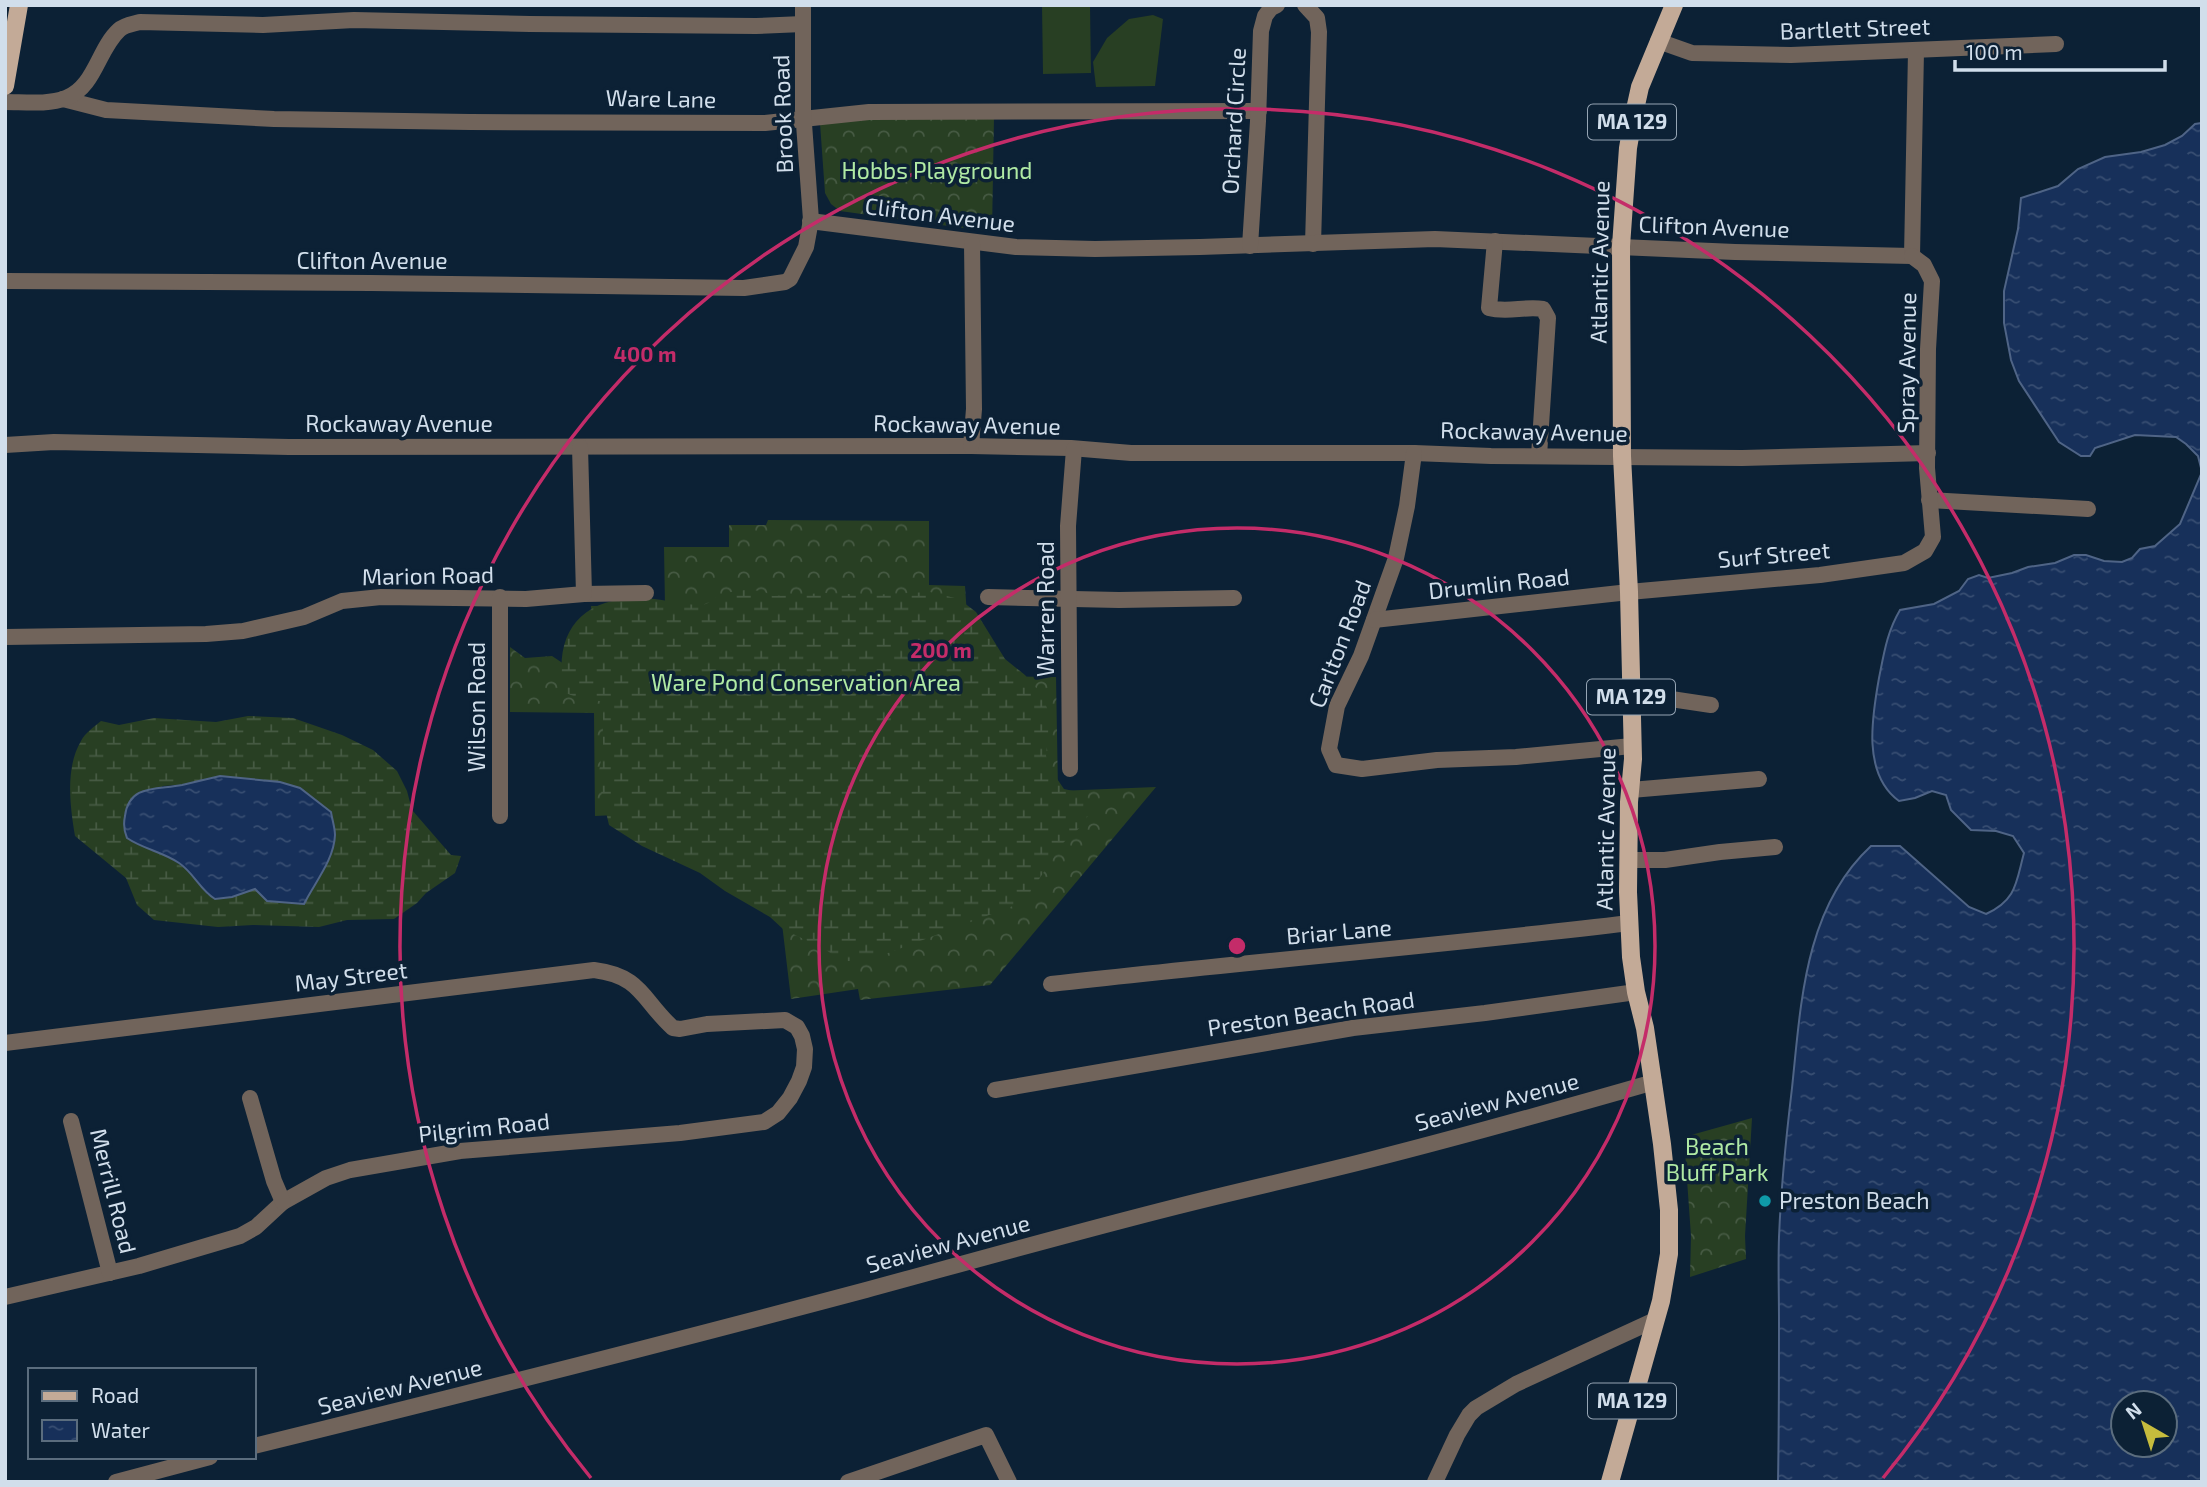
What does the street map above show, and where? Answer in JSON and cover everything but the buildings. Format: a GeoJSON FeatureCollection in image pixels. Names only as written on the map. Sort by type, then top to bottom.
{"type":"FeatureCollection","features":[{"type":"Feature","properties":{"kind":"main road","name":"Atlantic Avenue"},"geometry":{"type":"LineString","coordinates":[[1610,1482],[1668,1268],[1670,1236],[1654,1082],[1631,957],[1629,859],[1632,746],[1629,592],[1622,456],[1622,246],[1628,148],[1634,114],[1640,87],[1674,5]]}},
{"type":"Feature","properties":{"kind":"main road"},"geometry":{"type":"LineString","coordinates":[[5,86],[14,13]]}},
{"type":"Feature","properties":{"kind":"street","name":"Brook Road"},"geometry":{"type":"LineString","coordinates":[[803,5],[803,119],[810,221]]}},
{"type":"Feature","properties":{"kind":"street","name":"Orchard Circle"},"geometry":{"type":"LineString","coordinates":[[1250,246],[1261,31],[1265,16],[1277,5]]}},
{"type":"Feature","properties":{"kind":"street"},"geometry":{"type":"LineString","coordinates":[[1305,5],[1317,18],[1319,32],[1313,244]]}},
{"type":"Feature","properties":{"kind":"street"},"geometry":{"type":"LineString","coordinates":[[63,99],[79,91],[121,27],[140,22],[263,25],[354,20],[517,24],[803,24]]}},
{"type":"Feature","properties":{"kind":"street","name":"Bartlett Street"},"geometry":{"type":"LineString","coordinates":[[1658,41],[1692,53],[1791,55],[2056,44]]}},
{"type":"Feature","properties":{"kind":"street"},"geometry":{"type":"LineString","coordinates":[[1912,256],[1916,51]]}},
{"type":"Feature","properties":{"kind":"street","name":"Ware Lane"},"geometry":{"type":"LineString","coordinates":[[5,102],[63,99],[106,110],[274,118],[470,122],[752,123],[869,112],[1259,111]]}},
{"type":"Feature","properties":{"kind":"street","name":"Clifton Avenue"},"geometry":{"type":"LineString","coordinates":[[5,281],[744,288],[785,282],[790,278],[806,247],[810,221],[1016,247],[1095,249],[1435,239],[1735,252],[1912,256]]}},
{"type":"Feature","properties":{"kind":"street"},"geometry":{"type":"LineString","coordinates":[[1495,241],[1489,308],[1498,311],[1543,309],[1548,318],[1539,456]]}},
{"type":"Feature","properties":{"kind":"street"},"geometry":{"type":"LineString","coordinates":[[971,446],[974,409],[972,243]]}},
{"type":"Feature","properties":{"kind":"street","name":"Spray Avenue"},"geometry":{"type":"LineString","coordinates":[[1912,256],[1924,265],[1932,281],[1928,349],[1928,453],[1933,537],[1921,553]]}},
{"type":"Feature","properties":{"kind":"street","name":"Rockaway Avenue"},"geometry":{"type":"LineString","coordinates":[[5,445],[54,442],[289,447],[971,446],[1131,453],[1414,453],[1742,458],[1928,453]]}},
{"type":"Feature","properties":{"kind":"street"},"geometry":{"type":"LineString","coordinates":[[580,447],[583,594]]}},
{"type":"Feature","properties":{"kind":"street","name":"Warren Road"},"geometry":{"type":"LineString","coordinates":[[1070,769],[1068,526],[1073,449]]}},
{"type":"Feature","properties":{"kind":"street","name":"Carlton Road"},"geometry":{"type":"LineString","coordinates":[[1414,453],[1396,558],[1361,656],[1337,706],[1329,749],[1336,765],[1362,769],[1437,760],[1516,757],[1632,746]]}},
{"type":"Feature","properties":{"kind":"street"},"geometry":{"type":"LineString","coordinates":[[1929,500],[2088,509]]}},
{"type":"Feature","properties":{"kind":"street","name":"Surf Street"},"geometry":{"type":"LineString","coordinates":[[1629,592],[1874,568],[1904,563],[1921,553]]}},
{"type":"Feature","properties":{"kind":"street","name":"Drumlin Road"},"geometry":{"type":"LineString","coordinates":[[1374,621],[1629,592]]}},
{"type":"Feature","properties":{"kind":"street","name":"Marion Road"},"geometry":{"type":"LineString","coordinates":[[5,637],[206,634],[267,627],[304,617],[342,601],[359,599],[417,596],[461,599],[526,598],[646,593]]}},
{"type":"Feature","properties":{"kind":"street","name":"Wilson Road"},"geometry":{"type":"LineString","coordinates":[[500,597],[500,817]]}},
{"type":"Feature","properties":{"kind":"street"},"geometry":{"type":"LineString","coordinates":[[988,597],[1069,600],[1234,598]]}},
{"type":"Feature","properties":{"kind":"street"},"geometry":{"type":"LineString","coordinates":[[1630,693],[1711,705]]}},
{"type":"Feature","properties":{"kind":"street"},"geometry":{"type":"LineString","coordinates":[[1631,790],[1759,779]]}},
{"type":"Feature","properties":{"kind":"street"},"geometry":{"type":"LineString","coordinates":[[1629,859],[1665,860],[1775,847]]}},
{"type":"Feature","properties":{"kind":"street","name":"Briar Lane"},"geometry":{"type":"LineString","coordinates":[[1051,984],[1630,923]]}},
{"type":"Feature","properties":{"kind":"street","name":"May Street"},"geometry":{"type":"LineString","coordinates":[[5,1043],[594,970],[613,972],[633,984],[673,1028],[680,1029]]}},
{"type":"Feature","properties":{"kind":"street","name":"Preston Beach Road"},"geometry":{"type":"LineString","coordinates":[[995,1090],[1353,1028],[1636,992]]}},
{"type":"Feature","properties":{"kind":"street","name":"Pilgrim Road"},"geometry":{"type":"LineString","coordinates":[[5,1297],[110,1273],[240,1236],[256,1227],[283,1202],[326,1178],[350,1170],[460,1151],[680,1133],[764,1122],[778,1113],[790,1098],[804,1067],[805,1049],[797,1027],[785,1020],[707,1024],[680,1029]]}},
{"type":"Feature","properties":{"kind":"street","name":"Seaview Avenue"},"geometry":{"type":"LineString","coordinates":[[256,1446],[524,1379],[1178,1206],[1371,1160],[1654,1082]]}},
{"type":"Feature","properties":{"kind":"street"},"geometry":{"type":"LineString","coordinates":[[250,1098],[274,1181],[283,1202]]}},
{"type":"Feature","properties":{"kind":"street","name":"Merrill Road"},"geometry":{"type":"LineString","coordinates":[[71,1121],[110,1273]]}},
{"type":"Feature","properties":{"kind":"street"},"geometry":{"type":"LineString","coordinates":[[1435,1482],[1457,1435],[1469,1415],[1476,1409],[1526,1380],[1655,1320]]}},
{"type":"Feature","properties":{"kind":"street"},"geometry":{"type":"LineString","coordinates":[[848,1482],[986,1435],[1009,1482]]}},
{"type":"Feature","properties":{"kind":"street"},"geometry":{"type":"LineString","coordinates":[[116,1482],[202,1459]]}},
{"type":"Feature","properties":{"kind":"green space"},"geometry":{"type":"Polygon","coordinates":[[[1042,5],[1090,5],[1091,73],[1043,74],[1042,5]]]}},
{"type":"Feature","properties":{"kind":"green space"},"geometry":{"type":"Polygon","coordinates":[[[1153,15],[1163,19],[1155,86],[1096,87],[1093,62],[1107,38],[1129,19],[1153,15]]]}},
{"type":"Feature","properties":{"kind":"green space","name":"Hobbs Playground"},"geometry":{"type":"Polygon","coordinates":[[[994,116],[992,232],[840,211],[831,204],[825,193],[820,123],[862,118],[994,116]]]}},
{"type":"Feature","properties":{"kind":"green space","name":"Ware Pond Conservation Area"},"geometry":{"type":"Polygon","coordinates":[[[768,520],[929,521],[929,585],[965,586],[971,676],[1056,677],[1058,791],[1156,787],[990,985],[860,1000],[858,989],[791,999],[777,882],[714,810],[595,816],[594,713],[510,712],[510,647],[525,658],[552,656],[564,664],[594,664],[591,606],[665,606],[664,547],[729,547],[729,525],[766,525],[768,520]]]}},
{"type":"Feature","properties":{"kind":"green space","name":"Ware Pond Conservation Area"},"geometry":{"type":"Polygon","coordinates":[[[748,590],[762,591],[773,596],[930,592],[959,599],[976,612],[1005,659],[1025,675],[1042,695],[1050,716],[1046,756],[1051,770],[1064,789],[1087,794],[1089,812],[1085,823],[1064,842],[1027,897],[1013,906],[867,961],[842,961],[783,929],[770,917],[700,873],[642,846],[609,825],[598,778],[603,748],[603,702],[564,692],[563,653],[567,637],[575,623],[586,612],[619,600],[647,598],[701,605],[725,594],[748,590]]]}},
{"type":"Feature","properties":{"kind":"green space"},"geometry":{"type":"Polygon","coordinates":[[[248,716],[293,718],[342,735],[373,750],[397,771],[407,791],[412,810],[451,855],[461,856],[455,873],[394,919],[347,920],[319,927],[218,927],[154,920],[137,905],[126,878],[75,836],[70,787],[76,752],[85,735],[101,721],[119,725],[154,718],[216,722],[248,716]],[[254,780],[162,786],[166,855],[193,874],[208,895],[232,897],[255,889],[267,901],[304,904],[314,884],[300,788],[280,782],[254,780]]]}},
{"type":"Feature","properties":{"kind":"green space","name":"Beach Bluff Park"},"geometry":{"type":"Polygon","coordinates":[[[1752,1118],[1746,1259],[1690,1277],[1691,1236],[1684,1137],[1752,1118]]]}},
{"type":"Feature","properties":{"kind":"water"},"geometry":{"type":"Polygon","coordinates":[[[2202,123],[2202,472],[2198,456],[2176,437],[2135,435],[2095,448],[2090,456],[2081,456],[2059,442],[2019,381],[2011,360],[2004,323],[2004,291],[2018,229],[2021,198],[2058,186],[2078,169],[2105,157],[2141,152],[2165,145],[2182,136],[2195,124],[2202,123]]]}},
{"type":"Feature","properties":{"kind":"water"},"geometry":{"type":"Polygon","coordinates":[[[2202,472],[2202,1482],[1778,1482],[1781,1200],[1803,991],[1819,928],[1832,898],[1849,871],[1871,846],[1900,846],[1969,907],[1986,914],[2010,896],[2024,853],[2013,836],[1996,831],[1971,830],[1951,810],[1946,795],[1932,791],[1899,801],[1887,790],[1879,776],[1875,760],[1872,727],[1879,678],[1892,626],[1900,610],[1934,604],[1959,591],[1968,579],[1979,575],[1988,578],[2012,573],[2028,567],[2055,563],[2074,555],[2122,562],[2132,558],[2140,549],[2155,546],[2180,524],[2202,472]]]}},
{"type":"Feature","properties":{"kind":"water"},"geometry":{"type":"Polygon","coordinates":[[[220,776],[280,782],[300,788],[331,812],[334,844],[323,871],[304,904],[267,901],[255,889],[232,897],[215,899],[179,863],[127,838],[124,819],[132,798],[138,793],[220,776]]]}},
{"type":"Feature","properties":{"kind":"place","name":"Preston Beach"},"geometry":{"type":"Point","coordinates":[1765,1201]}}]}
